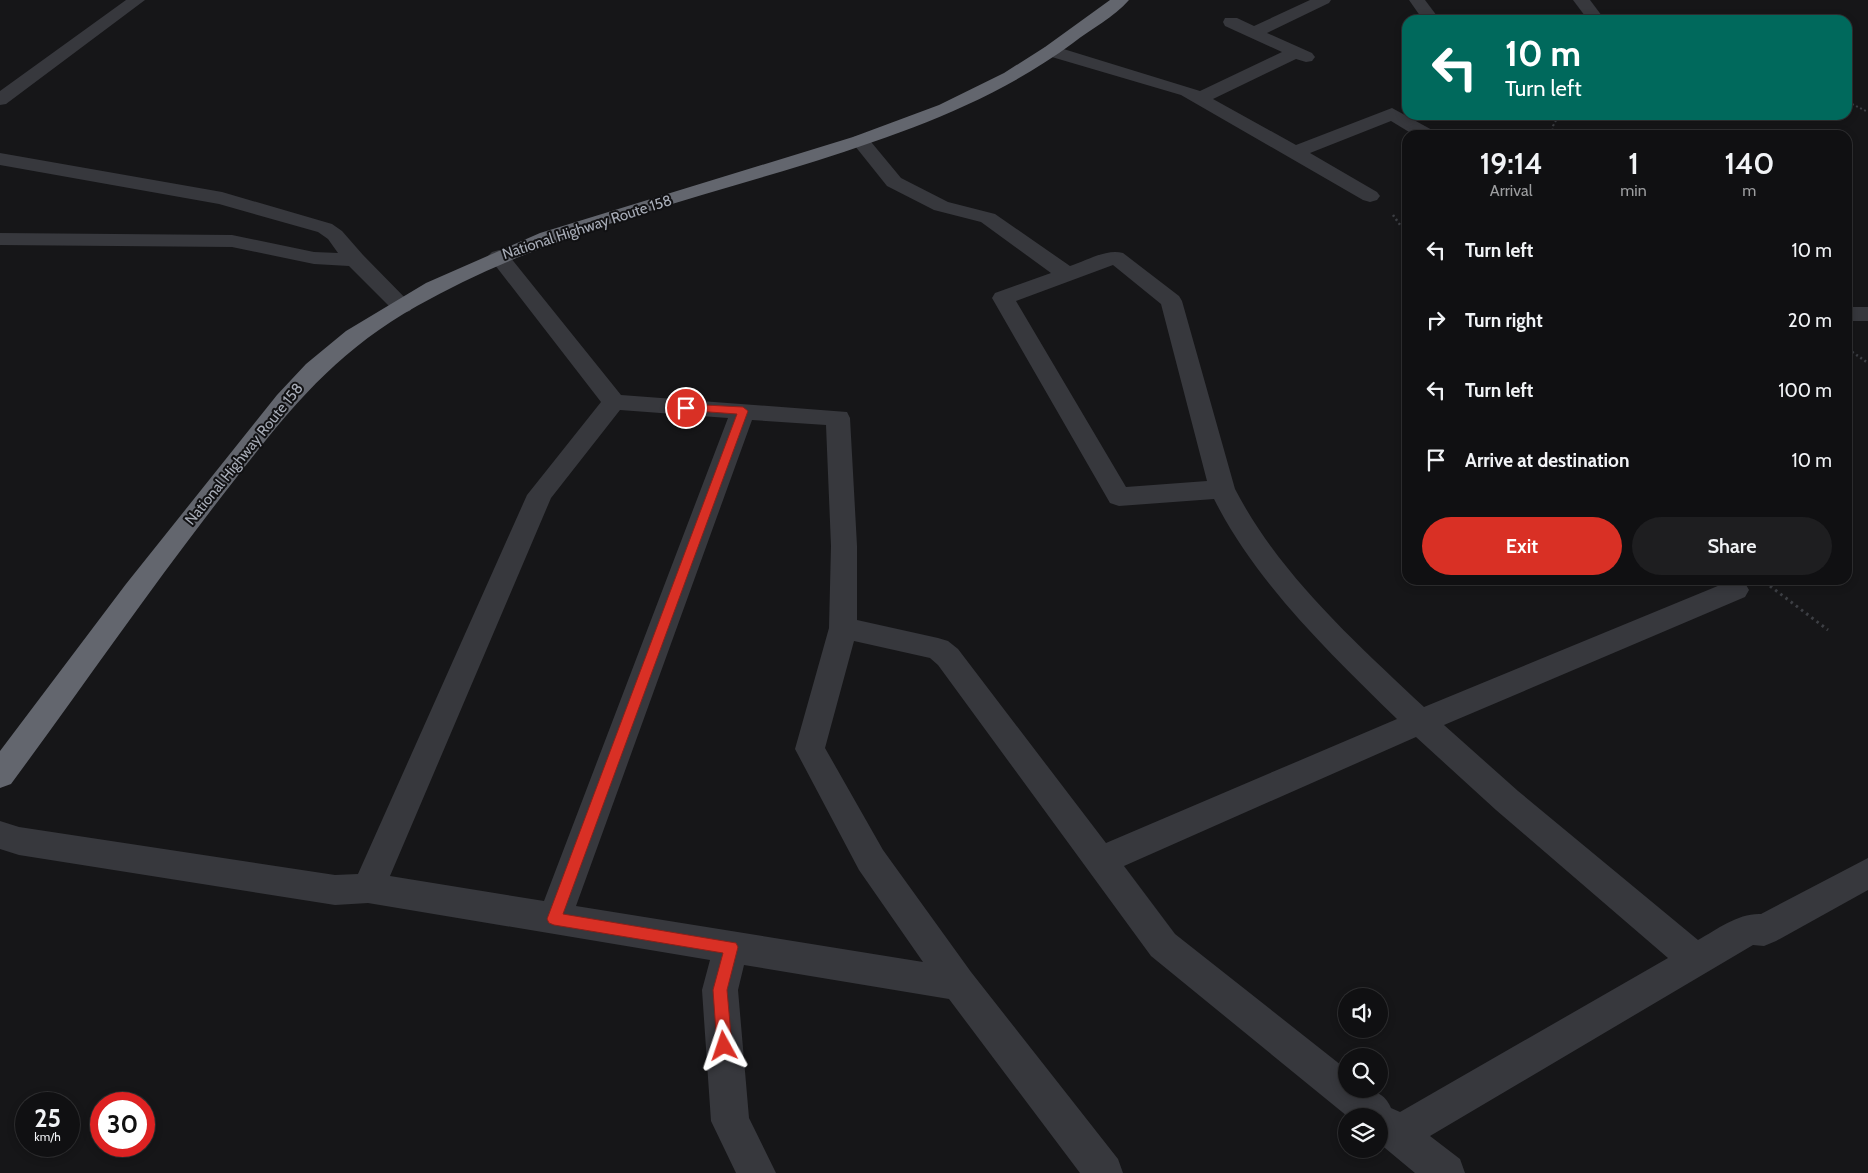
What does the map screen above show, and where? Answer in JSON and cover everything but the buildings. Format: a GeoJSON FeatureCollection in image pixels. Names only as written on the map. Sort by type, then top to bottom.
{"type":"FeatureCollection","features":[{"type":"Feature","properties":{"kind":"highway","name":"National Highway Route 158"},"geometry":{"type":"LineString","coordinates":[[0,775],[200,506],[274,414],[301,383],[331,355],[402,306],[499,256],[547,237],[860,141],[981,94],[1051,51],[1121,0]]}},
{"type":"Feature","properties":{"kind":"street"},"geometry":{"type":"LineString","coordinates":[[0,100],[137,0]]}},
{"type":"Feature","properties":{"kind":"street"},"geometry":{"type":"LineString","coordinates":[[1253,33],[1324,0]]}},
{"type":"Feature","properties":{"kind":"street"},"geometry":{"type":"LineString","coordinates":[[1417,0],[1428,15]]}},
{"type":"Feature","properties":{"kind":"street"},"geometry":{"type":"LineString","coordinates":[[1581,0],[1594,15]]}},
{"type":"Feature","properties":{"kind":"street"},"geometry":{"type":"LineString","coordinates":[[1200,98],[1303,56],[1230,22]]}},
{"type":"Feature","properties":{"kind":"street"},"geometry":{"type":"LineString","coordinates":[[1051,51],[1188,91],[1370,196]]}},
{"type":"Feature","properties":{"kind":"street"},"geometry":{"type":"LineString","coordinates":[[1296,152],[1392,114],[1419,130]]}},
{"type":"Feature","properties":{"kind":"street"},"geometry":{"type":"LineString","coordinates":[[860,141],[894,182],[941,206],[988,218],[1068,275]]}},
{"type":"Feature","properties":{"kind":"street"},"geometry":{"type":"LineString","coordinates":[[0,159],[222,198],[291,216],[325,228],[335,234],[355,260],[402,306]]}},
{"type":"Feature","properties":{"kind":"street"},"geometry":{"type":"LineString","coordinates":[[0,239],[232,242],[314,258],[355,260]]}},
{"type":"Feature","properties":{"kind":"street"},"geometry":{"type":"LineString","coordinates":[[499,256],[614,402],[838,418],[844,546],[843,628],[810,749],[871,860],[959,984],[1104,1173]]}},
{"type":"Feature","properties":{"kind":"street"},"geometry":{"type":"LineString","coordinates":[[1222,489],[1119,497],[1003,298],[1116,257],[1171,301],[1222,489],[1234,517],[1284,584],[1418,723],[1696,960]]}},
{"type":"Feature","properties":{"kind":"street"},"geometry":{"type":"LineString","coordinates":[[1852,314],[1868,314]]}},
{"type":"Feature","properties":{"kind":"street"},"geometry":{"type":"LineString","coordinates":[[368,888],[540,495],[614,402]]}},
{"type":"Feature","properties":{"kind":"street"},"geometry":{"type":"LineString","coordinates":[[554,919],[743,411]]}},
{"type":"Feature","properties":{"kind":"street"},"geometry":{"type":"LineString","coordinates":[[1101,861],[1418,723],[1735,590]]}},
{"type":"Feature","properties":{"kind":"street"},"geometry":{"type":"LineString","coordinates":[[843,628],[938,649],[948,656],[1163,945],[1365,1108]]}},
{"type":"Feature","properties":{"kind":"street"},"geometry":{"type":"LineString","coordinates":[[0,834],[19,841],[335,890],[368,888],[959,984]]}},
{"type":"Feature","properties":{"kind":"street"},"geometry":{"type":"LineString","coordinates":[[1388,1121],[1696,960],[1749,929],[1764,930],[1868,873]]}},
{"type":"Feature","properties":{"kind":"street"},"geometry":{"type":"LineString","coordinates":[[731,947],[720,990],[730,1121],[757,1173]]}},
{"type":"Feature","properties":{"kind":"street"},"geometry":{"type":"LineString","coordinates":[[1388,1126],[1446,1173]]}},
{"type":"Feature","properties":{"kind":"path"},"geometry":{"type":"LineString","coordinates":[[1852,104],[1868,112]]}},
{"type":"Feature","properties":{"kind":"path"},"geometry":{"type":"LineString","coordinates":[[1852,352],[1868,363]]}},
{"type":"Feature","properties":{"kind":"path"},"geometry":{"type":"LineString","coordinates":[[1769,585],[1828,630]]}},
{"type":"Feature","properties":{"kind":"route"},"geometry":{"type":"LineString","coordinates":[[686,408],[743,411],[554,919],[731,947],[720,990],[724,1046]]}}]}
